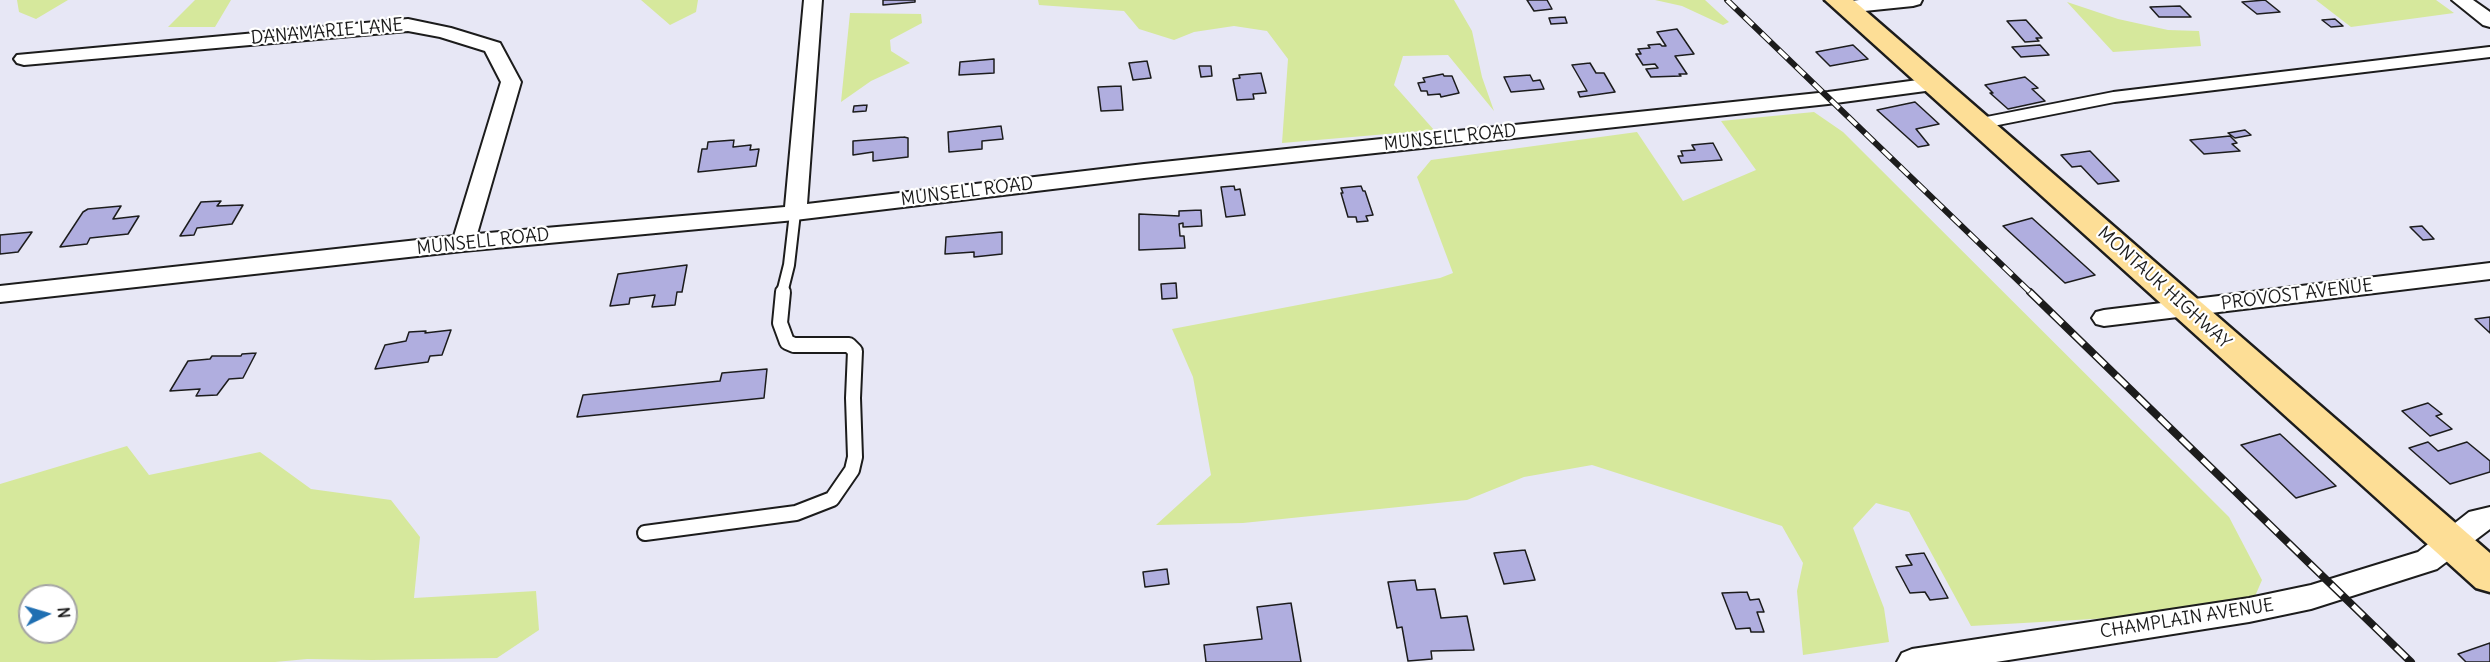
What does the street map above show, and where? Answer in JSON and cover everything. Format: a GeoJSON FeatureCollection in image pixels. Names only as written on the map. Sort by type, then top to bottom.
{"type":"FeatureCollection","features":[{"type":"Feature","properties":{"kind":"main road","name":"MONTAUK HIGHWAY"},"geometry":{"type":"LineString","coordinates":[[1842,3],[2490,576]]}},
{"type":"Feature","properties":{"kind":"street"},"geometry":{"type":"LineString","coordinates":[[795,213],[813,0]]}},
{"type":"Feature","properties":{"kind":"street"},"geometry":{"type":"LineString","coordinates":[[1842,3],[1913,0]]}},
{"type":"Feature","properties":{"kind":"street"},"geometry":{"type":"LineString","coordinates":[[2461,0],[2490,21]]}},
{"type":"Feature","properties":{"kind":"street","name":"DANAMARIE LANE"},"geometry":{"type":"LineString","coordinates":[[24,59],[408,25],[444,32],[493,47],[511,82],[463,243]]}},
{"type":"Feature","properties":{"kind":"street","name":"MUNSELL ROAD"},"geometry":{"type":"LineString","coordinates":[[0,294],[463,243],[795,213],[1163,169],[1838,97],[1933,84]]}},
{"type":"Feature","properties":{"kind":"street","name":"PROVOST AVENUE"},"geometry":{"type":"LineString","coordinates":[[2104,318],[2490,271]]}},
{"type":"Feature","properties":{"kind":"street","name":"CHAMPLAIN AVENUE"},"geometry":{"type":"LineString","coordinates":[[1912,662],[2280,604],[2336,590],[2427,561],[2479,520],[2490,518]]}},
{"type":"Feature","properties":{"kind":"lane"},"geometry":{"type":"LineString","coordinates":[[1977,124],[2114,97],[2490,52]]}},
{"type":"Feature","properties":{"kind":"lane"},"geometry":{"type":"LineString","coordinates":[[645,533],[796,513],[832,499],[852,470],[855,457],[853,398],[855,351],[849,345],[794,345],[787,342],[782,333],[781,299],[789,265],[795,213]]}},
{"type":"Feature","properties":{"kind":"green space"},"geometry":{"type":"Polygon","coordinates":[[[17,0],[68,0],[36,19],[19,12],[17,0]]]}},
{"type":"Feature","properties":{"kind":"green space"},"geometry":{"type":"Polygon","coordinates":[[[195,0],[231,0],[215,27],[168,27],[195,0]]]}},
{"type":"Feature","properties":{"kind":"green space"},"geometry":{"type":"Polygon","coordinates":[[[641,0],[698,0],[696,12],[670,25],[641,0]]]}},
{"type":"Feature","properties":{"kind":"green space"},"geometry":{"type":"Polygon","coordinates":[[[1038,0],[1454,0],[1472,31],[1482,77],[1494,111],[1448,55],[1403,56],[1394,85],[1434,130],[1282,143],[1288,59],[1267,31],[1234,26],[1194,32],[1174,40],[1139,29],[1124,11],[1039,5],[1038,0]]]}},
{"type":"Feature","properties":{"kind":"green space"},"geometry":{"type":"Polygon","coordinates":[[[1655,0],[1705,0],[1729,22],[1723,25],[1682,6],[1655,0]]]}},
{"type":"Feature","properties":{"kind":"green space"},"geometry":{"type":"Polygon","coordinates":[[[2316,0],[2436,0],[2454,13],[2351,27],[2316,0]]]}},
{"type":"Feature","properties":{"kind":"green space"},"geometry":{"type":"Polygon","coordinates":[[[2067,2],[2118,19],[2168,30],[2199,31],[2201,46],[2113,52],[2067,2]]]}},
{"type":"Feature","properties":{"kind":"green space"},"geometry":{"type":"Polygon","coordinates":[[[850,13],[921,14],[922,23],[890,40],[891,51],[910,63],[871,81],[841,102],[850,13]]]}},
{"type":"Feature","properties":{"kind":"green space"},"geometry":{"type":"Polygon","coordinates":[[[1814,112],[1843,132],[2229,517],[2262,580],[2249,610],[1971,626],[1909,512],[1876,503],[1853,528],[1884,608],[1889,642],[1803,655],[1797,591],[1803,563],[1782,526],[1592,465],[1524,477],[1467,500],[1243,523],[1156,525],[1211,475],[1193,377],[1172,329],[1440,278],[1453,273],[1417,177],[1431,160],[1637,132],[1683,201],[1756,170],[1721,121],[1814,112]]]}},
{"type":"Feature","properties":{"kind":"green space"},"geometry":{"type":"Polygon","coordinates":[[[127,446],[149,475],[260,452],[311,489],[391,500],[420,537],[414,598],[536,591],[539,630],[497,658],[307,659],[275,662],[0,662],[0,484],[127,446]]]}},
{"type":"Feature","properties":{"kind":"building"},"geometry":{"type":"Polygon","coordinates":[[[883,0],[915,0],[915,2],[883,5],[883,0]]]}},
{"type":"Feature","properties":{"kind":"building"},"geometry":{"type":"Polygon","coordinates":[[[1527,0],[1547,0],[1552,9],[1534,11],[1527,0]]]}},
{"type":"Feature","properties":{"kind":"building"},"geometry":{"type":"Polygon","coordinates":[[[2265,0],[2280,12],[2257,14],[2242,2],[2265,0]]]}},
{"type":"Feature","properties":{"kind":"building"},"geometry":{"type":"Polygon","coordinates":[[[2180,6],[2191,17],[2159,17],[2150,7],[2180,6]]]}},
{"type":"Feature","properties":{"kind":"building"},"geometry":{"type":"Polygon","coordinates":[[[1565,17],[1567,23],[1551,24],[1549,18],[1565,17]]]}},
{"type":"Feature","properties":{"kind":"building"},"geometry":{"type":"Polygon","coordinates":[[[2335,19],[2343,26],[2331,27],[2322,20],[2335,19]]]}},
{"type":"Feature","properties":{"kind":"building"},"geometry":{"type":"Polygon","coordinates":[[[2026,20],[2042,38],[2036,38],[2039,41],[2025,42],[2007,21],[2026,20]]]}},
{"type":"Feature","properties":{"kind":"building"},"geometry":{"type":"Polygon","coordinates":[[[1677,29],[1694,54],[1675,56],[1687,74],[1651,77],[1646,69],[1658,68],[1655,64],[1643,65],[1636,54],[1641,54],[1638,49],[1650,48],[1648,45],[1666,46],[1657,32],[1677,29]]]}},
{"type":"Feature","properties":{"kind":"building"},"geometry":{"type":"Polygon","coordinates":[[[1853,45],[1868,59],[1830,66],[1816,52],[1853,45]]]}},
{"type":"Feature","properties":{"kind":"building"},"geometry":{"type":"Polygon","coordinates":[[[2040,45],[2049,55],[2021,57],[2012,47],[2040,45]]]}},
{"type":"Feature","properties":{"kind":"building"},"geometry":{"type":"Polygon","coordinates":[[[994,59],[994,73],[959,75],[960,62],[994,59]]]}},
{"type":"Feature","properties":{"kind":"building"},"geometry":{"type":"Polygon","coordinates":[[[1147,61],[1151,78],[1133,80],[1129,63],[1147,61]]]}},
{"type":"Feature","properties":{"kind":"building"},"geometry":{"type":"Polygon","coordinates":[[[1590,63],[1596,73],[1604,73],[1615,92],[1580,97],[1578,92],[1587,91],[1572,65],[1590,63]]]}},
{"type":"Feature","properties":{"kind":"building"},"geometry":{"type":"Polygon","coordinates":[[[1199,66],[1211,66],[1212,76],[1201,77],[1199,66]]]}},
{"type":"Feature","properties":{"kind":"building"},"geometry":{"type":"Polygon","coordinates":[[[1261,73],[1266,93],[1253,94],[1254,99],[1237,100],[1233,79],[1240,78],[1239,75],[1261,73]]]}},
{"type":"Feature","properties":{"kind":"building"},"geometry":{"type":"Polygon","coordinates":[[[1443,74],[1452,76],[1459,93],[1441,97],[1440,94],[1428,95],[1427,91],[1421,91],[1418,83],[1425,82],[1423,78],[1443,74]]]}},
{"type":"Feature","properties":{"kind":"building"},"geometry":{"type":"Polygon","coordinates":[[[1530,75],[1533,81],[1540,80],[1544,89],[1511,92],[1504,77],[1530,75]]]}},
{"type":"Feature","properties":{"kind":"building"},"geometry":{"type":"Polygon","coordinates":[[[2025,77],[2038,88],[2032,89],[2045,101],[2008,109],[1990,93],[1993,93],[1985,85],[2025,77]]]}},
{"type":"Feature","properties":{"kind":"building"},"geometry":{"type":"Polygon","coordinates":[[[1121,86],[1123,110],[1101,111],[1098,87],[1121,86]]]}},
{"type":"Feature","properties":{"kind":"building"},"geometry":{"type":"Polygon","coordinates":[[[1915,102],[1939,124],[1916,129],[1929,145],[1918,147],[1877,110],[1915,102]]]}},
{"type":"Feature","properties":{"kind":"building"},"geometry":{"type":"Polygon","coordinates":[[[867,105],[866,111],[853,112],[854,106],[867,105]]]}},
{"type":"Feature","properties":{"kind":"building"},"geometry":{"type":"Polygon","coordinates":[[[1001,126],[1003,139],[982,141],[982,149],[949,152],[948,132],[1001,126]]]}},
{"type":"Feature","properties":{"kind":"building"},"geometry":{"type":"Polygon","coordinates":[[[2245,130],[2251,135],[2235,138],[2228,133],[2245,130]]]}},
{"type":"Feature","properties":{"kind":"building"},"geometry":{"type":"Polygon","coordinates":[[[2230,136],[2237,143],[2232,144],[2240,151],[2204,154],[2190,140],[2230,136]]]}},
{"type":"Feature","properties":{"kind":"building"},"geometry":{"type":"Polygon","coordinates":[[[908,138],[908,157],[873,161],[873,152],[853,155],[853,141],[908,138]]]}},
{"type":"Feature","properties":{"kind":"building"},"geometry":{"type":"Polygon","coordinates":[[[734,140],[733,147],[751,145],[750,150],[759,149],[756,166],[698,172],[702,149],[707,149],[708,142],[734,140]]]}},
{"type":"Feature","properties":{"kind":"building"},"geometry":{"type":"Polygon","coordinates":[[[1713,143],[1722,160],[1681,163],[1678,156],[1683,156],[1681,151],[1695,150],[1692,145],[1713,143]]]}},
{"type":"Feature","properties":{"kind":"building"},"geometry":{"type":"Polygon","coordinates":[[[2090,151],[2119,181],[2098,184],[2081,166],[2072,167],[2061,155],[2090,151]]]}},
{"type":"Feature","properties":{"kind":"building"},"geometry":{"type":"Polygon","coordinates":[[[1234,186],[1235,190],[1240,189],[1245,215],[1226,217],[1221,187],[1234,186]]]}},
{"type":"Feature","properties":{"kind":"building"},"geometry":{"type":"Polygon","coordinates":[[[1361,186],[1373,215],[1366,216],[1368,221],[1357,222],[1356,217],[1348,217],[1341,188],[1361,186]]]}},
{"type":"Feature","properties":{"kind":"building"},"geometry":{"type":"Polygon","coordinates":[[[221,201],[217,206],[243,205],[232,224],[197,228],[194,235],[180,236],[201,202],[221,201]]]}},
{"type":"Feature","properties":{"kind":"building"},"geometry":{"type":"Polygon","coordinates":[[[121,206],[113,219],[139,216],[128,234],[90,238],[87,244],[60,247],[83,212],[88,209],[121,206]]]}},
{"type":"Feature","properties":{"kind":"building"},"geometry":{"type":"Polygon","coordinates":[[[1201,210],[1202,226],[1183,227],[1183,223],[1179,224],[1180,236],[1184,236],[1185,248],[1139,250],[1139,214],[1179,216],[1179,211],[1201,210]]]}},
{"type":"Feature","properties":{"kind":"building"},"geometry":{"type":"Polygon","coordinates":[[[2032,218],[2095,275],[2065,283],[2003,226],[2032,218]]]}},
{"type":"Feature","properties":{"kind":"building"},"geometry":{"type":"Polygon","coordinates":[[[2422,226],[2434,239],[2423,240],[2410,227],[2422,226]]]}},
{"type":"Feature","properties":{"kind":"building"},"geometry":{"type":"Polygon","coordinates":[[[32,232],[18,252],[0,254],[0,235],[32,232]]]}},
{"type":"Feature","properties":{"kind":"building"},"geometry":{"type":"Polygon","coordinates":[[[1002,232],[1002,254],[974,257],[974,252],[945,254],[946,237],[1002,232]]]}},
{"type":"Feature","properties":{"kind":"building"},"geometry":{"type":"Polygon","coordinates":[[[687,265],[682,292],[677,292],[675,305],[652,307],[655,295],[630,298],[629,304],[610,306],[618,274],[687,265]]]}},
{"type":"Feature","properties":{"kind":"building"},"geometry":{"type":"Polygon","coordinates":[[[1176,283],[1177,298],[1162,299],[1161,284],[1176,283]]]}},
{"type":"Feature","properties":{"kind":"building"},"geometry":{"type":"Polygon","coordinates":[[[2490,317],[2490,333],[2475,319],[2490,317]]]}},
{"type":"Feature","properties":{"kind":"building"},"geometry":{"type":"Polygon","coordinates":[[[451,330],[442,355],[430,356],[428,362],[375,369],[385,345],[406,341],[409,332],[451,330]]]}},
{"type":"Feature","properties":{"kind":"building"},"geometry":{"type":"Polygon","coordinates":[[[256,353],[243,378],[229,379],[217,395],[196,396],[200,389],[170,391],[188,361],[210,359],[212,356],[241,356],[256,353]]]}},
{"type":"Feature","properties":{"kind":"building"},"geometry":{"type":"Polygon","coordinates":[[[767,369],[764,398],[577,417],[583,395],[720,381],[722,373],[767,369]]]}},
{"type":"Feature","properties":{"kind":"building"},"geometry":{"type":"Polygon","coordinates":[[[2428,403],[2442,414],[2436,416],[2452,429],[2430,436],[2402,411],[2428,403]]]}},
{"type":"Feature","properties":{"kind":"building"},"geometry":{"type":"Polygon","coordinates":[[[2280,434],[2336,486],[2296,498],[2241,445],[2280,434]]]}},
{"type":"Feature","properties":{"kind":"building"},"geometry":{"type":"Polygon","coordinates":[[[2428,442],[2438,451],[2467,442],[2490,461],[2490,472],[2450,484],[2409,448],[2428,442]]]}},
{"type":"Feature","properties":{"kind":"building"},"geometry":{"type":"Polygon","coordinates":[[[1525,550],[1535,580],[1504,584],[1494,553],[1525,550]]]}},
{"type":"Feature","properties":{"kind":"building"},"geometry":{"type":"Polygon","coordinates":[[[1924,553],[1948,598],[1930,600],[1925,592],[1910,593],[1896,567],[1912,565],[1906,555],[1924,553]]]}},
{"type":"Feature","properties":{"kind":"building"},"geometry":{"type":"Polygon","coordinates":[[[1167,569],[1169,584],[1145,587],[1143,572],[1167,569]]]}},
{"type":"Feature","properties":{"kind":"building"},"geometry":{"type":"Polygon","coordinates":[[[1415,580],[1417,590],[1435,589],[1441,618],[1467,616],[1474,650],[1431,651],[1432,659],[1408,661],[1402,627],[1397,628],[1388,582],[1415,580]]]}},
{"type":"Feature","properties":{"kind":"building"},"geometry":{"type":"Polygon","coordinates":[[[1747,592],[1750,600],[1759,599],[1764,612],[1757,612],[1764,632],[1751,632],[1750,628],[1736,629],[1722,593],[1747,592]]]}},
{"type":"Feature","properties":{"kind":"building"},"geometry":{"type":"Polygon","coordinates":[[[1291,603],[1301,662],[1206,662],[1204,645],[1262,639],[1257,607],[1291,603]]]}},
{"type":"Feature","properties":{"kind":"building"},"geometry":{"type":"Polygon","coordinates":[[[2490,643],[2490,662],[2466,662],[2458,654],[2490,643]]]}},
{"type":"Feature","properties":{"kind":"railway"},"geometry":{"type":"LineString","coordinates":[[1727,0],[2031,293]]}},
{"type":"Feature","properties":{"kind":"railway"},"geometry":{"type":"LineString","coordinates":[[2030,292],[2411,662]]}}]}
